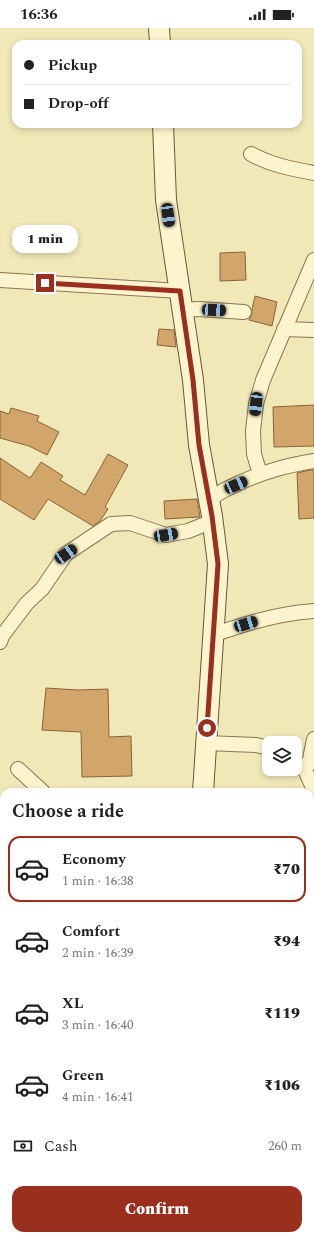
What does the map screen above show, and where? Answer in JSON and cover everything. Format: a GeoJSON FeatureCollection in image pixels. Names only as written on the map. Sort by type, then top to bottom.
{"type":"FeatureCollection","features":[{"type":"Feature","properties":{"kind":"street"},"geometry":{"type":"LineString","coordinates":[[159,28],[160,40]]}},
{"type":"Feature","properties":{"kind":"street"},"geometry":{"type":"LineString","coordinates":[[163,128],[166,200],[193,380],[199,445],[213,521],[218,564],[203,788]]}},
{"type":"Feature","properties":{"kind":"street"},"geometry":{"type":"LineString","coordinates":[[251,154],[263,161],[283,167],[314,173]]}},
{"type":"Feature","properties":{"kind":"street"},"geometry":{"type":"LineString","coordinates":[[260,474],[254,454],[253,430],[256,404],[263,380],[314,260]]}},
{"type":"Feature","properties":{"kind":"street"},"geometry":{"type":"LineString","coordinates":[[0,280],[181,301],[199,309],[244,312]]}},
{"type":"Feature","properties":{"kind":"street"},"geometry":{"type":"LineString","coordinates":[[284,329],[314,330]]}},
{"type":"Feature","properties":{"kind":"street"},"geometry":{"type":"LineString","coordinates":[[209,500],[220,491],[260,474],[283,466],[314,461]]}},
{"type":"Feature","properties":{"kind":"street"},"geometry":{"type":"LineString","coordinates":[[0,642],[2,636],[27,603],[42,589],[66,554],[111,524],[130,523],[166,535],[188,531],[213,521]]}},
{"type":"Feature","properties":{"kind":"street"},"geometry":{"type":"LineString","coordinates":[[213,635],[269,617],[314,610]]}},
{"type":"Feature","properties":{"kind":"street"},"geometry":{"type":"LineString","coordinates":[[313,788],[304,767],[309,764],[314,739]]}},
{"type":"Feature","properties":{"kind":"street"},"geometry":{"type":"LineString","coordinates":[[206,743],[262,747]]}},
{"type":"Feature","properties":{"kind":"street"},"geometry":{"type":"LineString","coordinates":[[18,770],[38,788]]}},
{"type":"Feature","properties":{"kind":"building"},"geometry":{"type":"Polygon","coordinates":[[[245,252],[246,280],[220,281],[220,253],[245,252]]]}},
{"type":"Feature","properties":{"kind":"building"},"geometry":{"type":"Polygon","coordinates":[[[255,296],[277,302],[272,326],[249,320],[252,313],[255,296]]]}},
{"type":"Feature","properties":{"kind":"building"},"geometry":{"type":"Polygon","coordinates":[[[159,329],[174,330],[176,347],[157,345],[159,329]]]}},
{"type":"Feature","properties":{"kind":"building"},"geometry":{"type":"Polygon","coordinates":[[[314,405],[314,446],[274,447],[273,407],[314,405]]]}},
{"type":"Feature","properties":{"kind":"building"},"geometry":{"type":"Polygon","coordinates":[[[11,408],[39,416],[37,421],[59,432],[47,455],[29,446],[0,438],[0,411],[9,414],[11,408]]]}},
{"type":"Feature","properties":{"kind":"building"},"geometry":{"type":"Polygon","coordinates":[[[108,454],[128,465],[105,507],[108,509],[100,521],[93,526],[48,499],[34,520],[0,499],[0,458],[30,478],[41,462],[63,476],[60,480],[85,495],[108,454]]]}},
{"type":"Feature","properties":{"kind":"building"},"geometry":{"type":"Polygon","coordinates":[[[314,470],[314,518],[299,519],[297,473],[314,470]]]}},
{"type":"Feature","properties":{"kind":"building"},"geometry":{"type":"Polygon","coordinates":[[[197,499],[200,517],[165,519],[164,501],[197,499]]]}},
{"type":"Feature","properties":{"kind":"building"},"geometry":{"type":"Polygon","coordinates":[[[46,688],[78,690],[108,689],[109,737],[131,736],[132,776],[82,777],[81,732],[42,730],[46,688]]]}},
{"type":"Feature","properties":{"kind":"route"},"geometry":{"type":"LineString","coordinates":[[45,283],[180,291],[193,380],[199,445],[212,516],[218,564],[207,728]]}}]}
